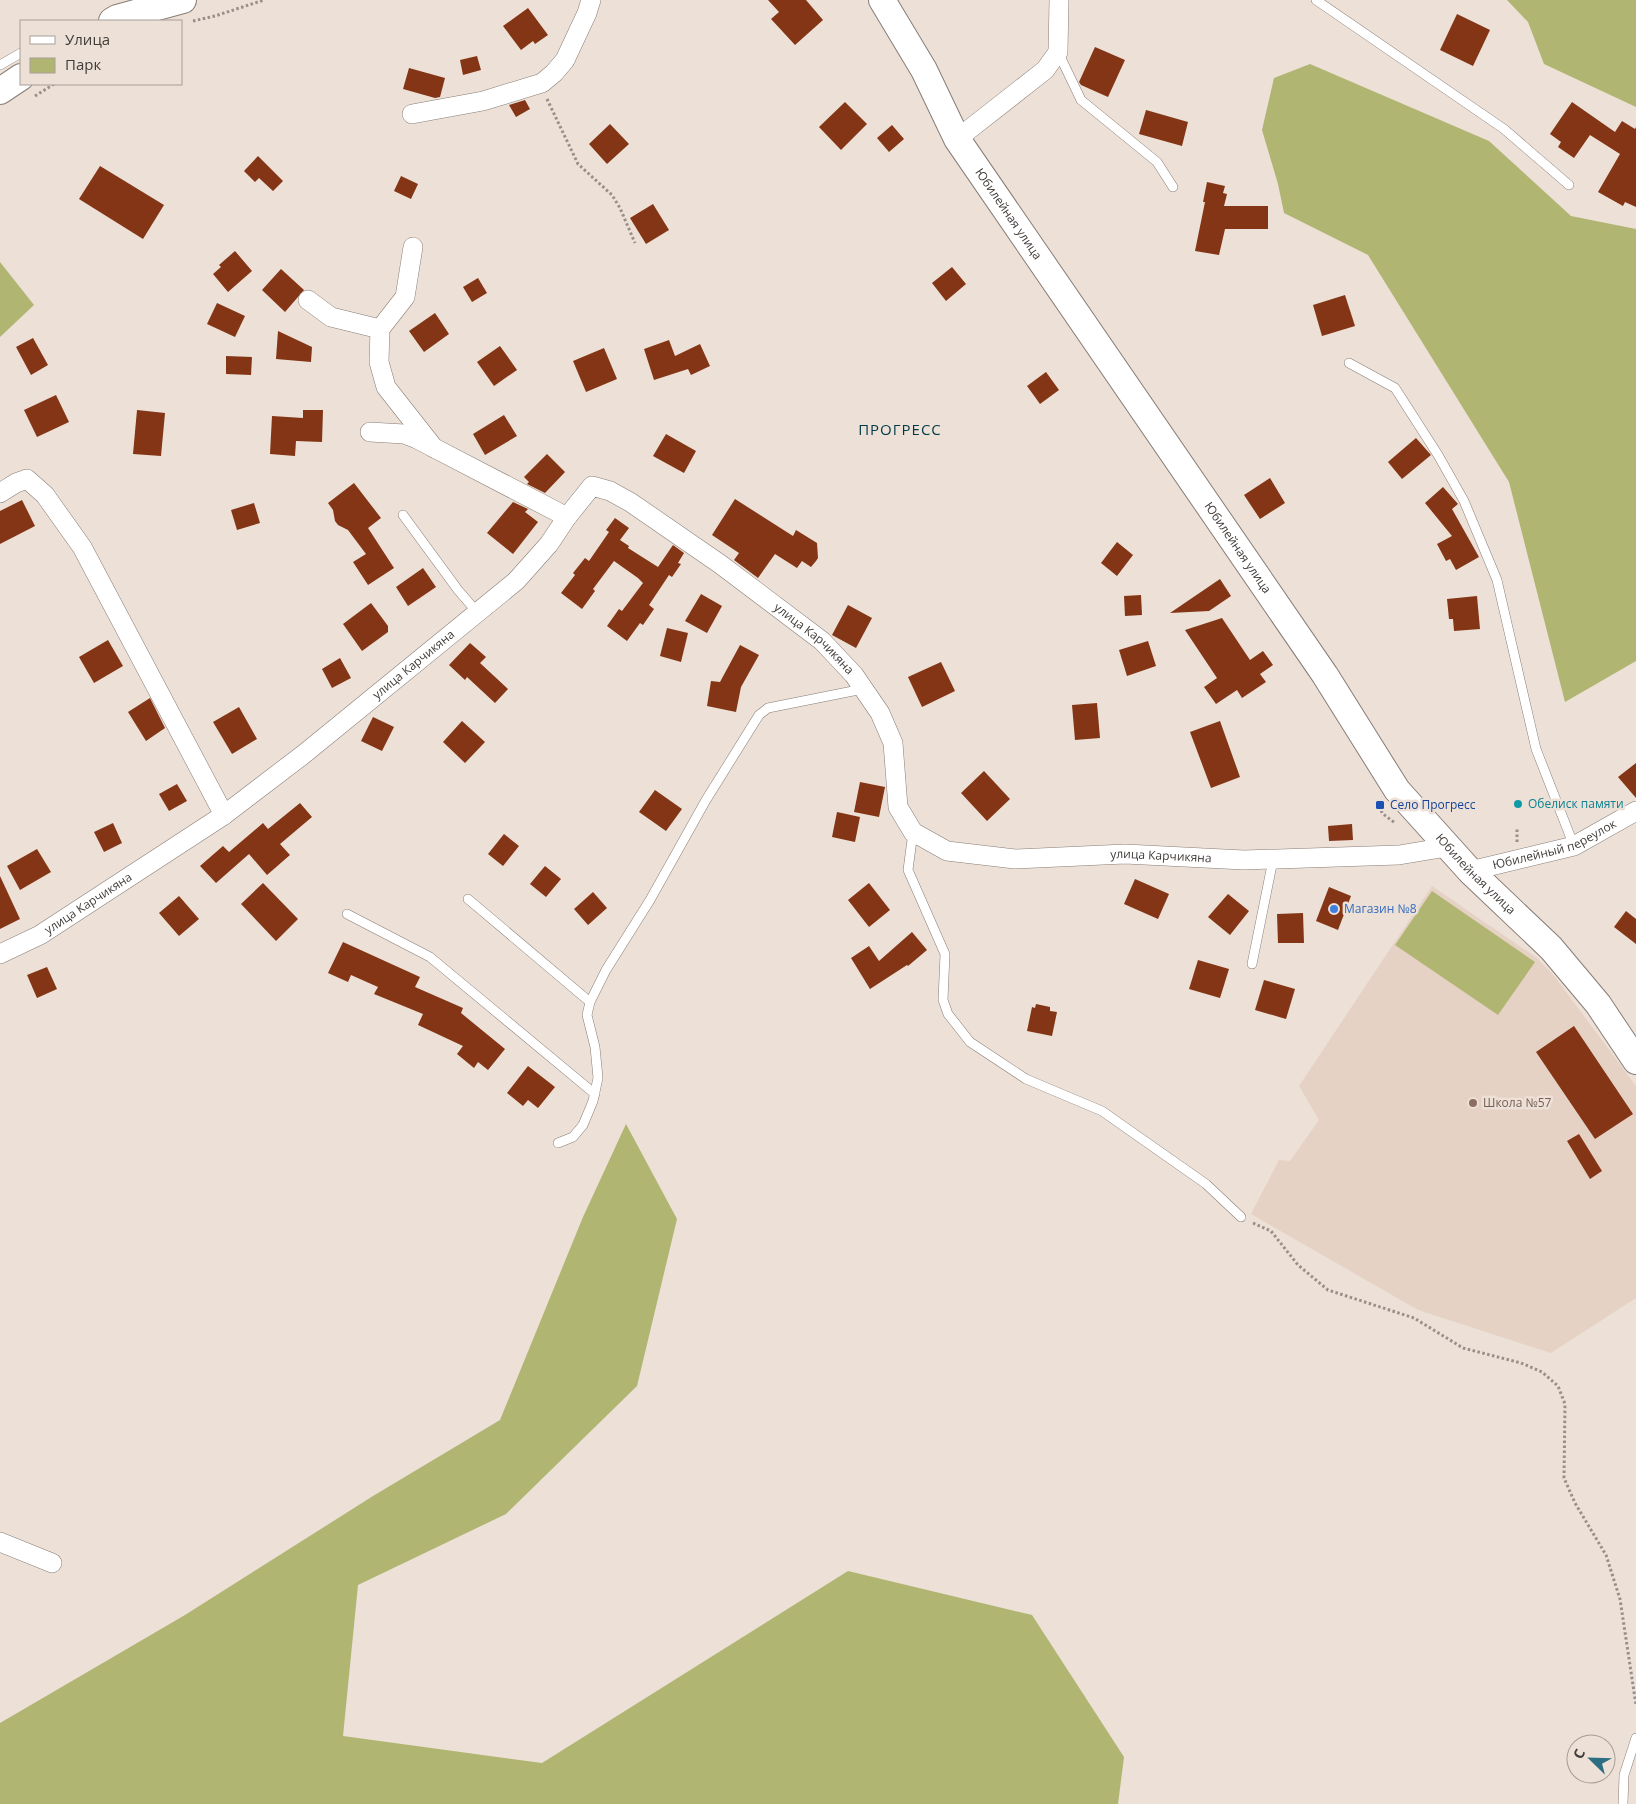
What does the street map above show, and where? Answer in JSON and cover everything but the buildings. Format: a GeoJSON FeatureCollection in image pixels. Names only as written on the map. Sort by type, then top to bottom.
{"type":"FeatureCollection","features":[{"type":"Feature","properties":{"kind":"street"},"geometry":{"type":"LineString","coordinates":[[412,114],[483,101],[542,83],[566,60],[591,0]]}},
{"type":"Feature","properties":{"kind":"street","name":"Юбилейная улица"},"geometry":{"type":"LineString","coordinates":[[882,0],[924,70],[957,139],[1325,675],[1396,790],[1470,871],[1551,948],[1598,1004],[1636,1061]]}},
{"type":"Feature","properties":{"kind":"street"},"geometry":{"type":"LineString","coordinates":[[957,139],[1046,70],[1058,52],[1059,0]]}},
{"type":"Feature","properties":{"kind":"street"},"geometry":{"type":"LineString","coordinates":[[112,20],[186,11]]}},
{"type":"Feature","properties":{"kind":"street"},"geometry":{"type":"LineString","coordinates":[[0,91],[20,78]]}},
{"type":"Feature","properties":{"kind":"street"},"geometry":{"type":"LineString","coordinates":[[413,247],[404,297],[380,329],[380,362],[386,386],[434,448]]}},
{"type":"Feature","properties":{"kind":"street"},"geometry":{"type":"LineString","coordinates":[[308,300],[331,317],[380,329]]}},
{"type":"Feature","properties":{"kind":"street"},"geometry":{"type":"LineString","coordinates":[[370,432],[404,434],[567,516]]}},
{"type":"Feature","properties":{"kind":"street"},"geometry":{"type":"LineString","coordinates":[[0,493],[16,483],[27,479],[45,495],[82,547],[224,815]]}},
{"type":"Feature","properties":{"kind":"street","name":"улица Карчикяна"},"geometry":{"type":"LineString","coordinates":[[0,954],[40,935],[224,815],[304,754],[516,581],[549,544],[567,516],[592,486],[610,491],[630,502],[720,564],[822,641],[854,675],[880,713],[893,743],[898,807],[914,832],[947,851],[1015,859],[1125,854],[1273,860],[1399,855],[1447,847]]}},
{"type":"Feature","properties":{"kind":"street","name":"Юбилейный переулок"},"geometry":{"type":"LineString","coordinates":[[1470,871],[1574,846],[1636,811]]}},
{"type":"Feature","properties":{"kind":"street"},"geometry":{"type":"LineString","coordinates":[[0,1542],[52,1563]]}},
{"type":"Feature","properties":{"kind":"lane"},"geometry":{"type":"LineString","coordinates":[[1316,0],[1504,129],[1569,186]]}},
{"type":"Feature","properties":{"kind":"lane"},"geometry":{"type":"LineString","coordinates":[[1058,52],[1081,100],[1156,162],[1173,187]]}},
{"type":"Feature","properties":{"kind":"lane"},"geometry":{"type":"LineString","coordinates":[[0,65],[20,54]]}},
{"type":"Feature","properties":{"kind":"lane"},"geometry":{"type":"LineString","coordinates":[[1349,362],[1395,388],[1438,454],[1464,501],[1497,580],[1536,749],[1574,846]]}},
{"type":"Feature","properties":{"kind":"lane"},"geometry":{"type":"LineString","coordinates":[[403,515],[458,590],[477,612]]}},
{"type":"Feature","properties":{"kind":"lane"},"geometry":{"type":"LineString","coordinates":[[558,1143],[573,1136],[583,1125],[595,1094],[598,1078],[595,1047],[587,1015],[590,1002],[606,970],[650,900],[706,800],[759,716],[768,708],[863,689]]}},
{"type":"Feature","properties":{"kind":"lane"},"geometry":{"type":"LineString","coordinates":[[914,832],[908,870],[945,954],[943,1000],[948,1014],[970,1042],[1026,1079],[1102,1111],[1206,1184],[1242,1217]]}},
{"type":"Feature","properties":{"kind":"lane"},"geometry":{"type":"LineString","coordinates":[[1252,964],[1273,860]]}},
{"type":"Feature","properties":{"kind":"lane"},"geometry":{"type":"LineString","coordinates":[[468,898],[590,1002]]}},
{"type":"Feature","properties":{"kind":"lane"},"geometry":{"type":"LineString","coordinates":[[347,914],[430,957],[595,1094]]}},
{"type":"Feature","properties":{"kind":"lane"},"geometry":{"type":"LineString","coordinates":[[1622,1804],[1624,1775],[1636,1738]]}},
{"type":"Feature","properties":{"kind":"path"},"geometry":{"type":"LineString","coordinates":[[186,11],[215,16],[264,0]]}},
{"type":"Feature","properties":{"kind":"path"},"geometry":{"type":"LineString","coordinates":[[542,83],[550,106],[578,164],[612,195],[620,208],[635,244]]}},
{"type":"Feature","properties":{"kind":"path"},"geometry":{"type":"LineString","coordinates":[[1242,1217],[1271,1231],[1298,1265],[1328,1290],[1414,1318],[1463,1348],[1521,1363],[1542,1372],[1558,1386],[1565,1404],[1564,1478],[1575,1503],[1606,1555],[1620,1599],[1636,1705]]}},
{"type":"Feature","properties":{"kind":"shaded area","name":"Школа №57"},"geometry":{"type":"Polygon","coordinates":[[[1432,886],[1537,958],[1555,977],[1636,1086],[1636,1298],[1551,1353],[1418,1310],[1251,1214],[1279,1160],[1290,1161],[1319,1120],[1299,1086],[1432,886]]]}},
{"type":"Feature","properties":{"kind":"green space"},"geometry":{"type":"Polygon","coordinates":[[[1507,0],[1636,0],[1636,107],[1544,64],[1528,22],[1507,0]]]}},
{"type":"Feature","properties":{"kind":"green space"},"geometry":{"type":"Polygon","coordinates":[[[1310,64],[1489,141],[1571,216],[1636,229],[1636,661],[1565,702],[1509,482],[1368,255],[1284,213],[1278,184],[1262,130],[1274,78],[1310,64]]]}},
{"type":"Feature","properties":{"kind":"green space"},"geometry":{"type":"Polygon","coordinates":[[[0,262],[34,305],[0,337],[0,262]]]}},
{"type":"Feature","properties":{"kind":"green space"},"geometry":{"type":"Polygon","coordinates":[[[1432,891],[1535,962],[1498,1015],[1395,945],[1432,891]]]}},
{"type":"Feature","properties":{"kind":"green space"},"geometry":{"type":"Polygon","coordinates":[[[626,1124],[677,1219],[637,1386],[506,1514],[358,1585],[343,1736],[542,1763],[848,1571],[1032,1615],[1124,1757],[1118,1804],[0,1804],[0,1723],[185,1615],[373,1496],[500,1420],[583,1217],[626,1124]]]}},
{"type":"Feature","properties":{"kind":"place","name":"Обелиск памяти"},"geometry":{"type":"Point","coordinates":[1518,804]}},
{"type":"Feature","properties":{"kind":"place","name":"Село Прогресс"},"geometry":{"type":"Point","coordinates":[1380,805]}},
{"type":"Feature","properties":{"kind":"place","name":"Магазин №8"},"geometry":{"type":"Point","coordinates":[1334,909]}},
{"type":"Feature","properties":{"kind":"place","name":"Школа №57"},"geometry":{"type":"Point","coordinates":[1473,1103]}},
{"type":"Feature","properties":{"kind":"district","name":"ПРОГРЕСС"},"geometry":{"type":"Point","coordinates":[900,430]}}]}
